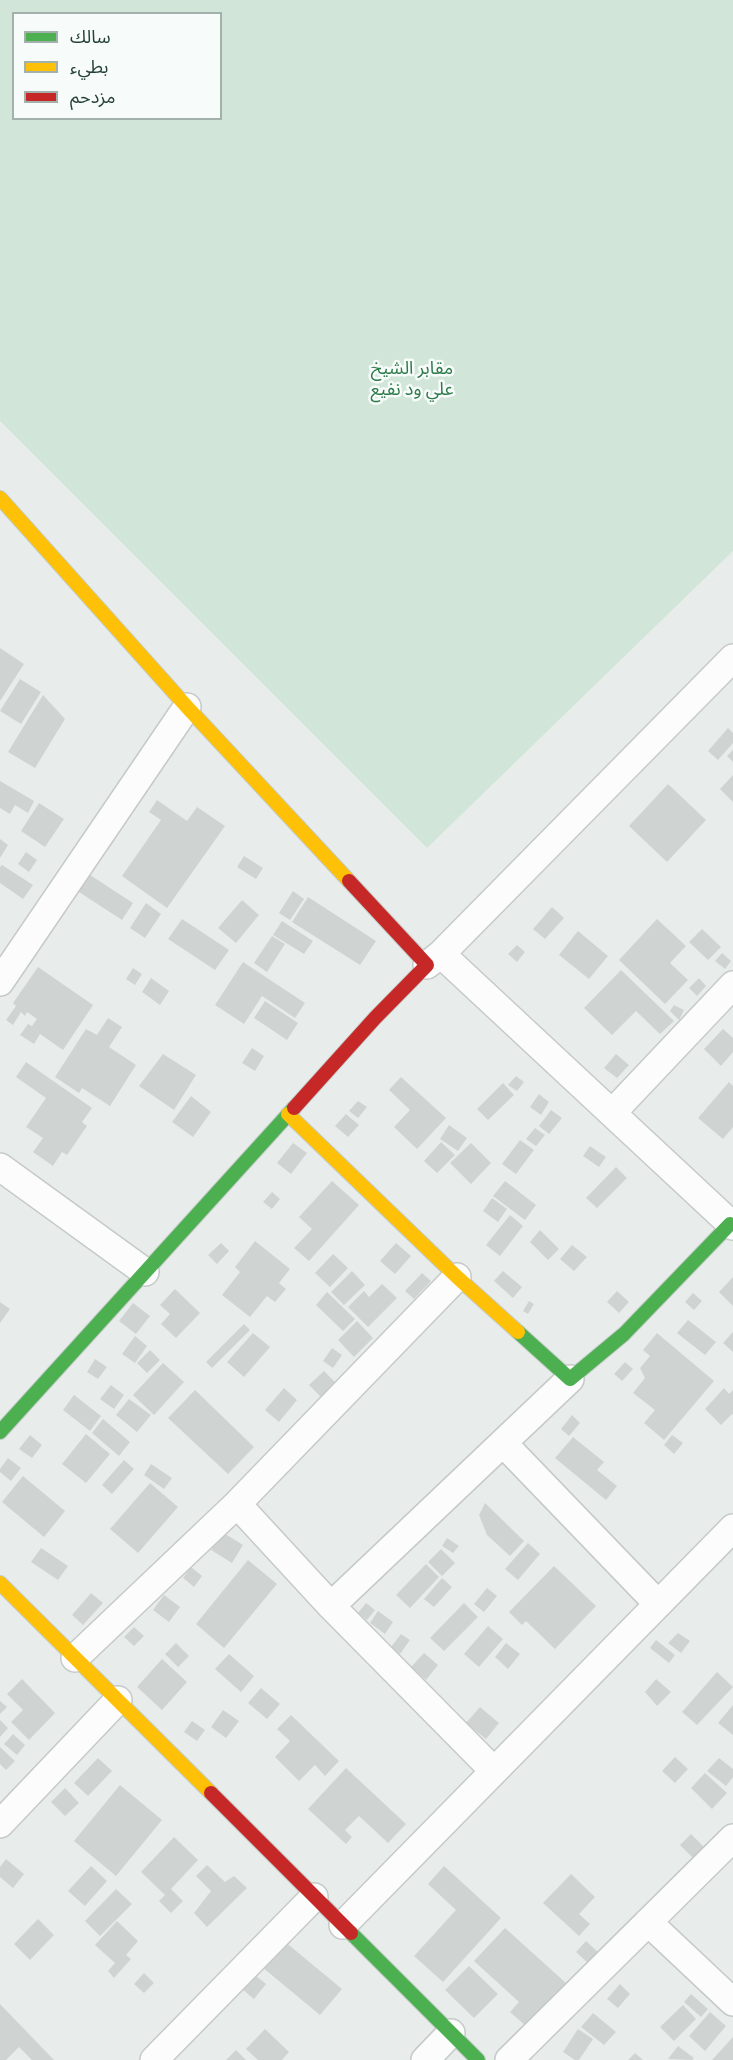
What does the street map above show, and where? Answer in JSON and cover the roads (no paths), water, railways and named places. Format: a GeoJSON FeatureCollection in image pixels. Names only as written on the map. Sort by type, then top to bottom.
{"type":"FeatureCollection","features":[{"type":"Feature","properties":{"kind":"street"},"geometry":{"type":"LineString","coordinates":[[2,507],[188,707],[434,960],[612,1113],[732,1225],[624,1335],[570,1379],[331,1606]]}},
{"type":"Feature","properties":{"kind":"street"},"geometry":{"type":"LineString","coordinates":[[0,1432],[375,1018],[733,658]]}},
{"type":"Feature","properties":{"kind":"street"},"geometry":{"type":"LineString","coordinates":[[0,982],[188,707]]}},
{"type":"Feature","properties":{"kind":"street"},"geometry":{"type":"LineString","coordinates":[[612,1113],[733,986]]}},
{"type":"Feature","properties":{"kind":"street"},"geometry":{"type":"LineString","coordinates":[[288,1114],[457,1277],[570,1379]]}},
{"type":"Feature","properties":{"kind":"street"},"geometry":{"type":"LineString","coordinates":[[0,1167],[145,1272]]}},
{"type":"Feature","properties":{"kind":"street"},"geometry":{"type":"LineString","coordinates":[[75,1658],[237,1504],[457,1277]]}},
{"type":"Feature","properties":{"kind":"street"},"geometry":{"type":"LineString","coordinates":[[503,1443],[658,1604]]}},
{"type":"Feature","properties":{"kind":"street"},"geometry":{"type":"LineString","coordinates":[[237,1504],[331,1606],[494,1771]]}},
{"type":"Feature","properties":{"kind":"street"},"geometry":{"type":"LineString","coordinates":[[343,1925],[733,1528]]}},
{"type":"Feature","properties":{"kind":"street"},"geometry":{"type":"LineString","coordinates":[[0,1582],[478,2060]]}},
{"type":"Feature","properties":{"kind":"street"},"geometry":{"type":"LineString","coordinates":[[0,1824],[118,1700]]}},
{"type":"Feature","properties":{"kind":"street"},"geometry":{"type":"LineString","coordinates":[[509,2060],[733,1838]]}},
{"type":"Feature","properties":{"kind":"street"},"geometry":{"type":"LineString","coordinates":[[154,2060],[314,1897]]}},
{"type":"Feature","properties":{"kind":"street"},"geometry":{"type":"LineString","coordinates":[[648,1922],[733,2002]]}},
{"type":"Feature","properties":{"kind":"street"},"geometry":{"type":"LineString","coordinates":[[425,2060],[451,2033]]}},
{"type":"Feature","properties":{"kind":"park label","name":"مقابر الشيخ علي ود نفيع"},"geometry":{"type":"Point","coordinates":[412,378]}}]}
